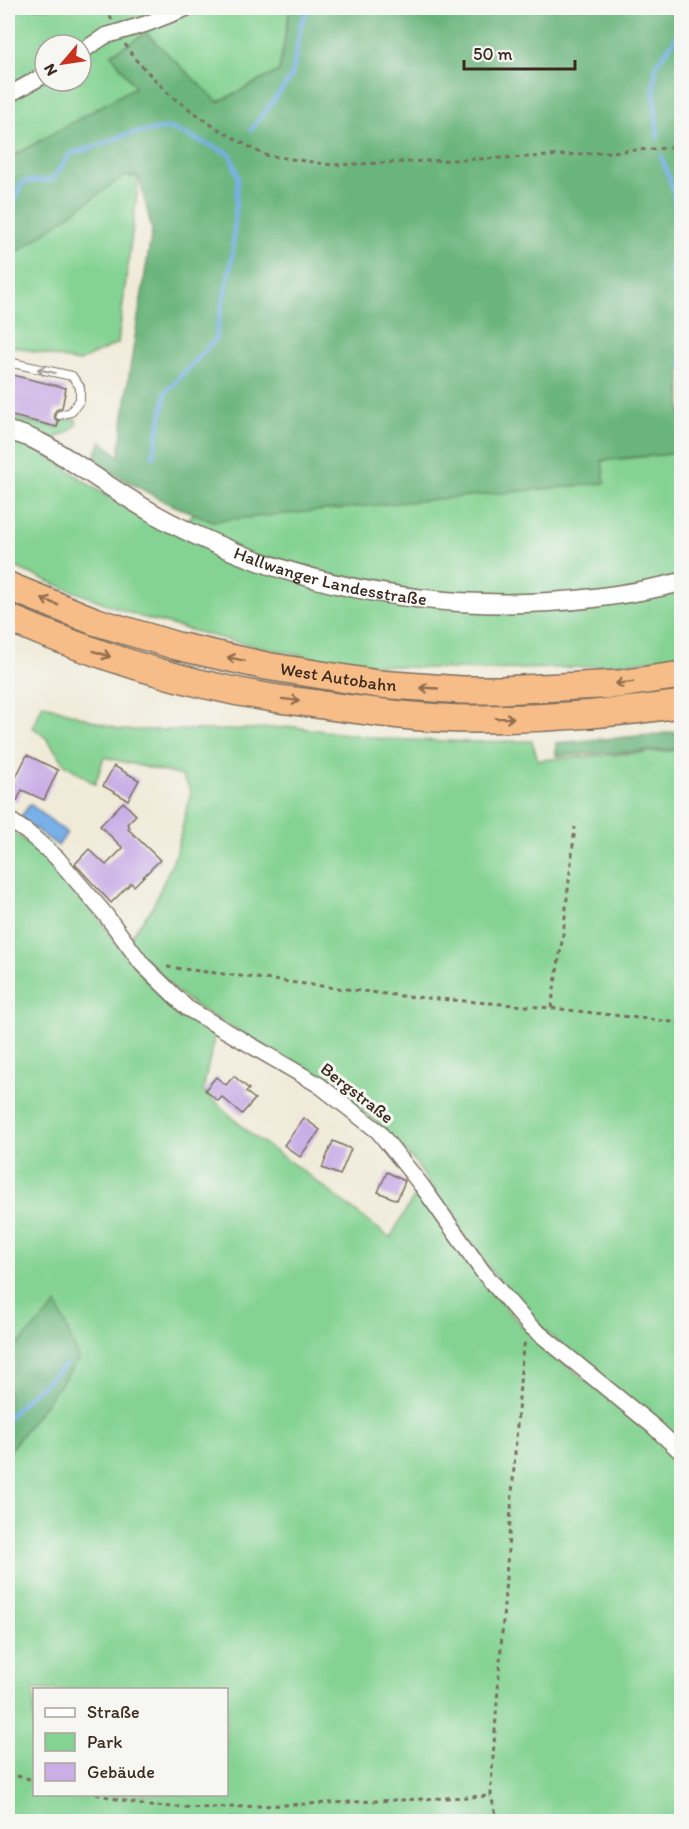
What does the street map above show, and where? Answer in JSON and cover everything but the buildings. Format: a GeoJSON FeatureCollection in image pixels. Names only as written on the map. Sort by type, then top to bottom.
{"type":"FeatureCollection","features":[{"type":"Feature","properties":{"kind":"highway","name":"West Autobahn"},"geometry":{"type":"LineString","coordinates":[[8,586],[94,621],[177,646],[266,666],[378,684],[452,690],[501,690],[619,684],[681,675]]}},
{"type":"Feature","properties":{"kind":"highway","name":"West Autobahn"},"geometry":{"type":"LineString","coordinates":[[8,618],[39,632],[193,681],[272,698],[380,713],[471,719],[541,717],[592,715],[681,704]]}},
{"type":"Feature","properties":{"kind":"street"},"geometry":{"type":"LineString","coordinates":[[93,44],[105,36],[188,8]]}},
{"type":"Feature","properties":{"kind":"street"},"geometry":{"type":"LineString","coordinates":[[8,95],[33,81]]}},
{"type":"Feature","properties":{"kind":"street","name":"Hallwanger Landesstraße"},"geometry":{"type":"LineString","coordinates":[[8,432],[33,439],[55,451],[144,509],[192,533],[287,570],[339,585],[398,597],[458,603],[510,604],[594,598],[681,582]]}},
{"type":"Feature","properties":{"kind":"street","name":"Bergstraße"},"geometry":{"type":"LineString","coordinates":[[8,819],[57,858],[105,914],[142,964],[187,1008],[319,1085],[378,1131],[422,1186],[483,1272],[529,1325],[653,1426],[681,1453]]}},
{"type":"Feature","properties":{"kind":"lane"},"geometry":{"type":"LineString","coordinates":[[8,362],[72,376],[80,387],[80,400],[71,412],[60,415]]}},
{"type":"Feature","properties":{"kind":"path"},"geometry":{"type":"LineString","coordinates":[[106,8],[134,58],[171,96],[213,126],[264,155],[332,165],[550,156],[681,147]]}},
{"type":"Feature","properties":{"kind":"path"},"geometry":{"type":"LineString","coordinates":[[551,1008],[563,935],[575,827]]}},
{"type":"Feature","properties":{"kind":"path"},"geometry":{"type":"LineString","coordinates":[[142,964],[402,996],[551,1008],[681,1023]]}},
{"type":"Feature","properties":{"kind":"path"},"geometry":{"type":"LineString","coordinates":[[498,1821],[491,1796],[522,1356],[529,1325]]}},
{"type":"Feature","properties":{"kind":"path"},"geometry":{"type":"LineString","coordinates":[[8,1774],[33,1780]]}},
{"type":"Feature","properties":{"kind":"path"},"geometry":{"type":"LineString","coordinates":[[104,1796],[146,1806],[213,1808],[491,1796]]}},
{"type":"Feature","properties":{"kind":"green space"},"geometry":{"type":"Polygon","coordinates":[[[8,8],[290,8],[279,71],[218,102],[136,87],[8,159],[8,8]]]}},
{"type":"Feature","properties":{"kind":"green space"},"geometry":{"type":"Polygon","coordinates":[[[290,8],[681,8],[681,453],[602,460],[605,483],[213,521],[167,503],[92,462],[101,441],[119,456],[129,375],[152,230],[139,177],[124,176],[19,251],[8,252],[8,159],[135,87],[111,54],[146,33],[218,102],[279,71],[290,8]]]}},
{"type":"Feature","properties":{"kind":"green space"},"geometry":{"type":"Polygon","coordinates":[[[124,175],[139,177],[118,343],[78,362],[8,345],[8,252],[19,251],[124,175]]]}},
{"type":"Feature","properties":{"kind":"green space"},"geometry":{"type":"Polygon","coordinates":[[[8,416],[58,428],[61,421],[76,419],[76,425],[68,432],[53,439],[8,423],[8,416]]]}},
{"type":"Feature","properties":{"kind":"green space"},"geometry":{"type":"Polygon","coordinates":[[[8,439],[44,454],[105,495],[168,530],[220,499],[681,453],[681,657],[584,667],[483,670],[403,667],[323,660],[224,639],[141,617],[8,564],[8,439]]]}},
{"type":"Feature","properties":{"kind":"green space"},"geometry":{"type":"Polygon","coordinates":[[[43,704],[121,730],[294,727],[384,739],[471,742],[532,741],[538,760],[681,750],[681,1443],[571,1355],[516,1304],[465,1236],[414,1161],[385,1130],[345,1096],[299,1066],[197,1007],[176,991],[128,940],[152,908],[176,854],[191,791],[182,776],[104,757],[95,784],[65,764],[47,739],[33,727],[43,704]]]}},
{"type":"Feature","properties":{"kind":"green space"},"geometry":{"type":"Polygon","coordinates":[[[681,731],[681,749],[556,756],[556,743],[681,731]]]}},
{"type":"Feature","properties":{"kind":"green space"},"geometry":{"type":"Polygon","coordinates":[[[8,828],[41,854],[99,918],[119,947],[149,983],[216,1033],[203,1090],[249,1133],[390,1238],[418,1190],[509,1312],[546,1349],[652,1432],[681,1461],[681,1821],[8,1821],[8,1453],[79,1359],[57,1305],[8,1355],[8,828]]]}},
{"type":"Feature","properties":{"kind":"green space"},"geometry":{"type":"Polygon","coordinates":[[[57,1304],[79,1359],[8,1453],[8,1355],[57,1304]]]}},
{"type":"Feature","properties":{"kind":"water"},"geometry":{"type":"Polygon","coordinates":[[[30,804],[67,833],[58,846],[20,818],[30,804]]]}},
{"type":"Feature","properties":{"kind":"waterway"},"geometry":{"type":"LineString","coordinates":[[251,130],[292,76],[301,24],[308,8]]}},
{"type":"Feature","properties":{"kind":"waterway"},"geometry":{"type":"LineString","coordinates":[[658,138],[654,89],[656,65],[682,26]]}},
{"type":"Feature","properties":{"kind":"waterway"},"geometry":{"type":"LineString","coordinates":[[8,216],[22,182],[52,180],[70,154],[128,134],[170,128],[230,154],[238,176],[232,259],[215,340],[166,392],[153,457]]}},
{"type":"Feature","properties":{"kind":"waterway"},"geometry":{"type":"LineString","coordinates":[[661,156],[672,186],[677,217],[677,240],[671,274],[677,286],[679,300],[682,366]]}},
{"type":"Feature","properties":{"kind":"waterway"},"geometry":{"type":"LineString","coordinates":[[8,1418],[65,1365]]}}]}
